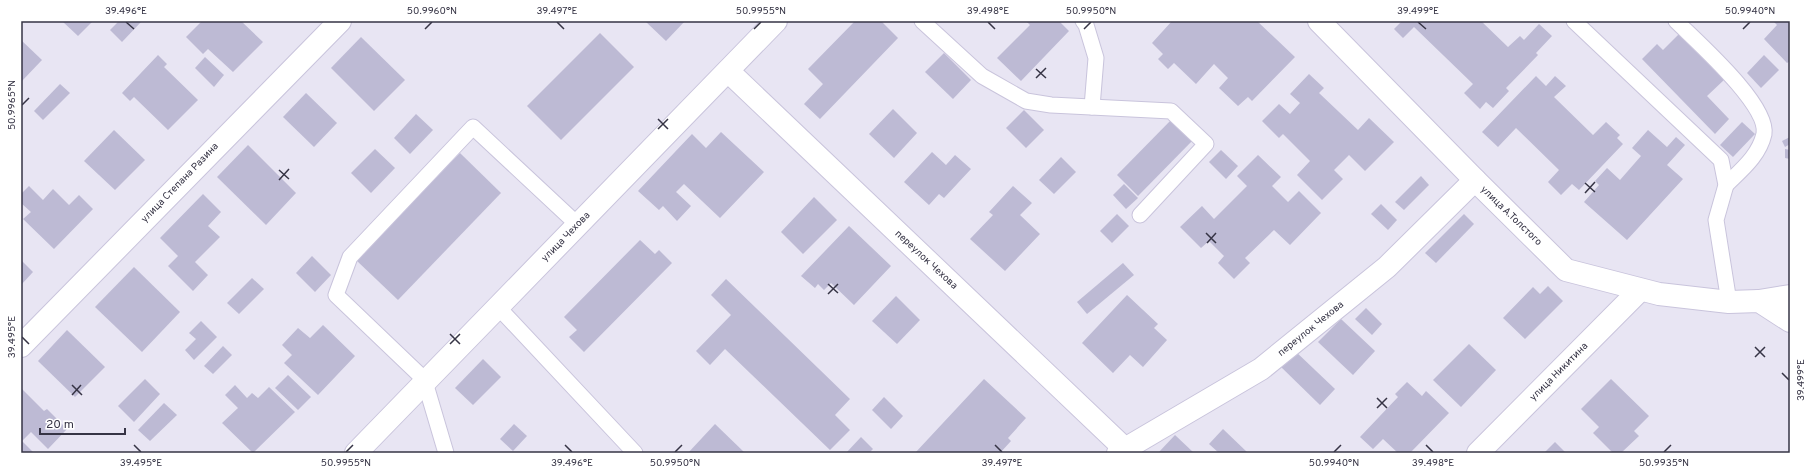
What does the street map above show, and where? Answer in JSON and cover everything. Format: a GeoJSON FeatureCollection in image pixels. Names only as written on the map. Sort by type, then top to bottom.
{"type":"FeatureCollection","features":[{"type":"Feature","properties":{"kind":"street","name":"улица Степана Разина"},"geometry":{"type":"LineString","coordinates":[[21,346],[340,21]]}},
{"type":"Feature","properties":{"kind":"street","name":"улица Чехова"},"geometry":{"type":"LineString","coordinates":[[356,453],[776,21]]}},
{"type":"Feature","properties":{"kind":"street","name":"улица А.Толстого"},"geometry":{"type":"LineString","coordinates":[[1319,21],[1475,180],[1566,270],[1659,294],[1729,302],[1759,301],[1790,296]]}},
{"type":"Feature","properties":{"kind":"street","name":"переулок Чехова"},"geometry":{"type":"LineString","coordinates":[[728,71],[1122,451],[1262,369],[1387,267],[1475,180]]}},
{"type":"Feature","properties":{"kind":"street","name":"улица Никитина"},"geometry":{"type":"LineString","coordinates":[[1478,453],[1640,290]]}},
{"type":"Feature","properties":{"kind":"street"},"geometry":{"type":"LineString","coordinates":[[1759,301],[1790,321]]}},
{"type":"Feature","properties":{"kind":"lane"},"geometry":{"type":"LineString","coordinates":[[922,21],[982,76],[1026,101],[1051,105],[1171,111],[1206,144],[1140,215]]}},
{"type":"Feature","properties":{"kind":"lane"},"geometry":{"type":"LineString","coordinates":[[1083,21],[1086,25],[1096,58],[1092,107]]}},
{"type":"Feature","properties":{"kind":"lane"},"geometry":{"type":"LineString","coordinates":[[1574,21],[1722,160],[1726,185],[1716,220],[1729,302]]}},
{"type":"Feature","properties":{"kind":"lane"},"geometry":{"type":"LineString","coordinates":[[1676,21],[1726,70],[1748,97],[1761,118],[1764,132],[1760,146],[1749,162],[1726,185]]}},
{"type":"Feature","properties":{"kind":"lane"},"geometry":{"type":"LineString","coordinates":[[446,453],[426,382],[336,295],[350,257],[473,127],[578,225]]}},
{"type":"Feature","properties":{"kind":"lane"},"geometry":{"type":"LineString","coordinates":[[498,307],[635,453]]}},
{"type":"Feature","properties":{"kind":"building"},"geometry":{"type":"Polygon","coordinates":[[[62,21],[93,21],[78,36],[62,21]]]}},
{"type":"Feature","properties":{"kind":"building"},"geometry":{"type":"Polygon","coordinates":[[[119,21],[141,22],[122,42],[110,30],[119,21]]]}},
{"type":"Feature","properties":{"kind":"building"},"geometry":{"type":"Polygon","coordinates":[[[202,21],[241,21],[263,42],[233,72],[208,49],[203,54],[186,37],[202,21]]]}},
{"type":"Feature","properties":{"kind":"building"},"geometry":{"type":"Polygon","coordinates":[[[645,21],[685,21],[666,41],[645,21]]]}},
{"type":"Feature","properties":{"kind":"building"},"geometry":{"type":"Polygon","coordinates":[[[855,21],[881,21],[898,38],[820,119],[804,104],[823,84],[808,69],[855,21]]]}},
{"type":"Feature","properties":{"kind":"building"},"geometry":{"type":"Polygon","coordinates":[[[1026,21],[1059,21],[1069,31],[1021,81],[997,58],[1030,25],[1026,21]]]}},
{"type":"Feature","properties":{"kind":"building"},"geometry":{"type":"Polygon","coordinates":[[[1172,21],[1257,21],[1295,57],[1252,101],[1248,97],[1238,106],[1219,88],[1228,78],[1214,64],[1196,84],[1174,63],[1168,69],[1158,59],[1163,54],[1152,43],[1172,21]]]}},
{"type":"Feature","properties":{"kind":"building"},"geometry":{"type":"Polygon","coordinates":[[[1402,21],[1481,21],[1508,47],[1520,36],[1524,40],[1539,24],[1552,36],[1536,53],[1538,55],[1506,88],[1509,91],[1493,108],[1486,102],[1480,109],[1464,93],[1473,84],[1414,27],[1403,38],[1394,29],[1402,21]]]}},
{"type":"Feature","properties":{"kind":"building"},"geometry":{"type":"Polygon","coordinates":[[[1773,21],[1790,21],[1790,61],[1787,63],[1764,39],[1777,25],[1773,21]]]}},
{"type":"Feature","properties":{"kind":"building"},"geometry":{"type":"Polygon","coordinates":[[[600,33],[634,67],[561,140],[527,106],[600,33]]]}},
{"type":"Feature","properties":{"kind":"building"},"geometry":{"type":"Polygon","coordinates":[[[1680,33],[1725,79],[1707,96],[1729,119],[1715,134],[1642,59],[1657,44],[1663,50],[1680,33]]]}},
{"type":"Feature","properties":{"kind":"building"},"geometry":{"type":"Polygon","coordinates":[[[361,37],[405,80],[374,111],[331,68],[361,37]]]}},
{"type":"Feature","properties":{"kind":"building"},"geometry":{"type":"Polygon","coordinates":[[[21,40],[42,60],[21,82],[21,40]]]}},
{"type":"Feature","properties":{"kind":"building"},"geometry":{"type":"Polygon","coordinates":[[[944,53],[971,80],[953,99],[925,72],[944,53]]]}},
{"type":"Feature","properties":{"kind":"building"},"geometry":{"type":"Polygon","coordinates":[[[158,55],[167,64],[164,67],[198,100],[168,130],[134,97],[130,101],[122,93],[158,55]]]}},
{"type":"Feature","properties":{"kind":"building"},"geometry":{"type":"Polygon","coordinates":[[[1764,55],[1779,70],[1761,88],[1747,73],[1764,55]]]}},
{"type":"Feature","properties":{"kind":"building"},"geometry":{"type":"Polygon","coordinates":[[[205,57],[224,75],[214,87],[195,68],[205,57]]]}},
{"type":"Feature","properties":{"kind":"building"},"geometry":{"type":"Polygon","coordinates":[[[1309,74],[1324,88],[1319,93],[1358,130],[1369,118],[1394,142],[1365,171],[1349,155],[1334,170],[1343,179],[1322,200],[1297,175],[1310,161],[1283,134],[1279,138],[1262,121],[1279,104],[1290,114],[1300,103],[1290,94],[1309,74]]]}},
{"type":"Feature","properties":{"kind":"building"},"geometry":{"type":"Polygon","coordinates":[[[1536,76],[1546,86],[1555,76],[1566,86],[1554,97],[1593,135],[1606,122],[1620,135],[1617,138],[1623,144],[1579,190],[1572,184],[1561,195],[1548,182],[1559,170],[1516,128],[1498,147],[1482,132],[1536,76]]]}},
{"type":"Feature","properties":{"kind":"building"},"geometry":{"type":"Polygon","coordinates":[[[60,84],[70,93],[43,120],[34,111],[60,84]]]}},
{"type":"Feature","properties":{"kind":"building"},"geometry":{"type":"Polygon","coordinates":[[[306,93],[337,123],[314,147],[283,117],[306,93]]]}},
{"type":"Feature","properties":{"kind":"building"},"geometry":{"type":"Polygon","coordinates":[[[893,109],[917,133],[894,158],[869,134],[893,109]]]}},
{"type":"Feature","properties":{"kind":"building"},"geometry":{"type":"Polygon","coordinates":[[[1024,110],[1044,130],[1026,148],[1006,128],[1024,110]]]}},
{"type":"Feature","properties":{"kind":"building"},"geometry":{"type":"Polygon","coordinates":[[[416,114],[433,130],[410,154],[394,138],[416,114]]]}},
{"type":"Feature","properties":{"kind":"building"},"geometry":{"type":"Polygon","coordinates":[[[1172,119],[1193,140],[1138,196],[1117,175],[1172,119]]]}},
{"type":"Feature","properties":{"kind":"building"},"geometry":{"type":"Polygon","coordinates":[[[1742,122],[1755,134],[1733,157],[1720,145],[1742,122]]]}},
{"type":"Feature","properties":{"kind":"building"},"geometry":{"type":"Polygon","coordinates":[[[114,130],[145,160],[115,190],[84,161],[114,130]]]}},
{"type":"Feature","properties":{"kind":"building"},"geometry":{"type":"Polygon","coordinates":[[[1648,130],[1667,147],[1676,137],[1685,145],[1667,165],[1683,179],[1627,240],[1584,202],[1599,185],[1595,181],[1607,168],[1620,180],[1641,156],[1632,148],[1648,130]]]}},
{"type":"Feature","properties":{"kind":"building"},"geometry":{"type":"Polygon","coordinates":[[[721,132],[764,172],[720,218],[684,184],[676,192],[691,206],[677,221],[663,206],[659,210],[638,191],[692,134],[706,148],[721,132]]]}},
{"type":"Feature","properties":{"kind":"building"},"geometry":{"type":"Polygon","coordinates":[[[1790,137],[1790,144],[1785,147],[1782,141],[1790,137]]]}},
{"type":"Feature","properties":{"kind":"building"},"geometry":{"type":"Polygon","coordinates":[[[248,145],[296,193],[266,225],[217,177],[248,145]]]}},
{"type":"Feature","properties":{"kind":"building"},"geometry":{"type":"Polygon","coordinates":[[[375,149],[395,168],[371,193],[351,173],[375,149]]]}},
{"type":"Feature","properties":{"kind":"building"},"geometry":{"type":"Polygon","coordinates":[[[1785,149],[1790,150],[1790,159],[1785,158],[1785,149]]]}},
{"type":"Feature","properties":{"kind":"building"},"geometry":{"type":"Polygon","coordinates":[[[1221,150],[1238,166],[1226,179],[1209,162],[1221,150]]]}},
{"type":"Feature","properties":{"kind":"building"},"geometry":{"type":"Polygon","coordinates":[[[932,152],[946,165],[955,155],[971,169],[944,198],[939,194],[929,205],[904,182],[932,152]]]}},
{"type":"Feature","properties":{"kind":"building"},"geometry":{"type":"Polygon","coordinates":[[[460,153],[501,193],[398,300],[356,260],[460,153]]]}},
{"type":"Feature","properties":{"kind":"building"},"geometry":{"type":"Polygon","coordinates":[[[1258,155],[1281,177],[1272,186],[1288,202],[1299,191],[1321,213],[1290,245],[1274,230],[1245,258],[1250,263],[1234,279],[1218,263],[1224,256],[1209,241],[1201,248],[1180,227],[1202,206],[1214,219],[1247,186],[1237,176],[1258,155]]]}},
{"type":"Feature","properties":{"kind":"building"},"geometry":{"type":"Polygon","coordinates":[[[1061,157],[1076,172],[1054,194],[1039,180],[1061,157]]]}},
{"type":"Feature","properties":{"kind":"building"},"geometry":{"type":"Polygon","coordinates":[[[1421,176],[1429,185],[1404,210],[1395,202],[1421,176]]]}},
{"type":"Feature","properties":{"kind":"building"},"geometry":{"type":"Polygon","coordinates":[[[1124,184],[1138,198],[1126,209],[1113,195],[1124,184]]]}},
{"type":"Feature","properties":{"kind":"building"},"geometry":{"type":"Polygon","coordinates":[[[29,186],[43,200],[53,189],[69,205],[79,195],[93,209],[54,249],[23,219],[31,212],[21,203],[21,194],[29,186]]]}},
{"type":"Feature","properties":{"kind":"building"},"geometry":{"type":"Polygon","coordinates":[[[1013,186],[1032,203],[1020,215],[1040,234],[1005,271],[970,239],[993,215],[989,212],[1013,186]]]}},
{"type":"Feature","properties":{"kind":"building"},"geometry":{"type":"Polygon","coordinates":[[[203,194],[221,212],[208,226],[220,237],[195,262],[208,275],[193,291],[168,266],[178,256],[160,238],[203,194]]]}},
{"type":"Feature","properties":{"kind":"building"},"geometry":{"type":"Polygon","coordinates":[[[814,197],[837,220],[803,254],[781,232],[814,197]]]}},
{"type":"Feature","properties":{"kind":"building"},"geometry":{"type":"Polygon","coordinates":[[[1381,204],[1397,220],[1388,230],[1371,214],[1381,204]]]}},
{"type":"Feature","properties":{"kind":"building"},"geometry":{"type":"Polygon","coordinates":[[[1117,214],[1129,226],[1112,243],[1100,231],[1117,214]]]}},
{"type":"Feature","properties":{"kind":"building"},"geometry":{"type":"Polygon","coordinates":[[[1464,214],[1474,224],[1436,263],[1425,253],[1464,214]]]}},
{"type":"Feature","properties":{"kind":"building"},"geometry":{"type":"Polygon","coordinates":[[[849,226],[891,266],[854,305],[831,283],[824,290],[818,284],[815,288],[801,276],[849,226]]]}},
{"type":"Feature","properties":{"kind":"building"},"geometry":{"type":"Polygon","coordinates":[[[640,240],[655,254],[659,250],[672,263],[584,352],[569,337],[577,330],[564,317],[640,240]]]}},
{"type":"Feature","properties":{"kind":"building"},"geometry":{"type":"Polygon","coordinates":[[[312,256],[331,275],[315,292],[296,273],[312,256]]]}},
{"type":"Feature","properties":{"kind":"building"},"geometry":{"type":"Polygon","coordinates":[[[21,260],[33,272],[21,285],[21,260]]]}},
{"type":"Feature","properties":{"kind":"building"},"geometry":{"type":"Polygon","coordinates":[[[1123,263],[1134,275],[1087,314],[1077,302],[1123,263]]]}},
{"type":"Feature","properties":{"kind":"building"},"geometry":{"type":"Polygon","coordinates":[[[134,267],[180,312],[142,352],[95,307],[134,267]]]}},
{"type":"Feature","properties":{"kind":"building"},"geometry":{"type":"Polygon","coordinates":[[[252,278],[264,289],[239,314],[227,303],[252,278]]]}},
{"type":"Feature","properties":{"kind":"building"},"geometry":{"type":"Polygon","coordinates":[[[726,279],[850,399],[835,415],[850,430],[830,450],[725,349],[710,365],[696,351],[731,315],[711,295],[726,279]]]}},
{"type":"Feature","properties":{"kind":"building"},"geometry":{"type":"Polygon","coordinates":[[[1548,286],[1563,301],[1525,339],[1503,318],[1533,287],[1540,294],[1548,286]]]}},
{"type":"Feature","properties":{"kind":"building"},"geometry":{"type":"Polygon","coordinates":[[[1127,295],[1158,324],[1154,328],[1167,340],[1143,367],[1130,355],[1113,373],[1082,343],[1127,295]]]}},
{"type":"Feature","properties":{"kind":"building"},"geometry":{"type":"Polygon","coordinates":[[[896,296],[920,320],[897,344],[872,321],[896,296]]]}},
{"type":"Feature","properties":{"kind":"building"},"geometry":{"type":"Polygon","coordinates":[[[1366,308],[1382,324],[1372,335],[1355,319],[1366,308]]]}},
{"type":"Feature","properties":{"kind":"building"},"geometry":{"type":"Polygon","coordinates":[[[1341,319],[1375,351],[1353,375],[1318,342],[1341,319]]]}},
{"type":"Feature","properties":{"kind":"building"},"geometry":{"type":"Polygon","coordinates":[[[201,321],[217,337],[194,360],[185,350],[196,339],[189,333],[201,321]]]}},
{"type":"Feature","properties":{"kind":"building"},"geometry":{"type":"Polygon","coordinates":[[[323,325],[355,356],[318,395],[284,363],[292,355],[282,345],[298,328],[310,338],[323,325]]]}},
{"type":"Feature","properties":{"kind":"building"},"geometry":{"type":"Polygon","coordinates":[[[67,330],[105,367],[75,397],[38,361],[67,330]]]}},
{"type":"Feature","properties":{"kind":"building"},"geometry":{"type":"Polygon","coordinates":[[[1469,344],[1496,370],[1461,407],[1433,380],[1469,344]]]}},
{"type":"Feature","properties":{"kind":"building"},"geometry":{"type":"Polygon","coordinates":[[[223,346],[232,355],[213,374],[204,366],[223,346]]]}},
{"type":"Feature","properties":{"kind":"building"},"geometry":{"type":"Polygon","coordinates":[[[1294,350],[1335,389],[1320,405],[1279,365],[1294,350]]]}},
{"type":"Feature","properties":{"kind":"building"},"geometry":{"type":"Polygon","coordinates":[[[483,359],[501,377],[473,405],[455,388],[483,359]]]}},
{"type":"Feature","properties":{"kind":"building"},"geometry":{"type":"Polygon","coordinates":[[[288,375],[311,397],[298,410],[275,388],[288,375]]]}},
{"type":"Feature","properties":{"kind":"building"},"geometry":{"type":"Polygon","coordinates":[[[145,379],[160,394],[134,422],[118,406],[145,379]]]}},
{"type":"Feature","properties":{"kind":"building"},"geometry":{"type":"Polygon","coordinates":[[[984,379],[1026,418],[1008,438],[1011,441],[1000,453],[915,453],[984,379]]]}},
{"type":"Feature","properties":{"kind":"building"},"geometry":{"type":"Polygon","coordinates":[[[1611,379],[1649,416],[1634,431],[1639,436],[1621,453],[1613,453],[1593,433],[1599,427],[1581,409],[1611,379]]]}},
{"type":"Feature","properties":{"kind":"building"},"geometry":{"type":"Polygon","coordinates":[[[1407,382],[1422,396],[1426,391],[1449,413],[1410,453],[1398,453],[1383,439],[1373,449],[1360,437],[1398,397],[1395,394],[1407,382]]]}},
{"type":"Feature","properties":{"kind":"building"},"geometry":{"type":"Polygon","coordinates":[[[235,385],[247,398],[252,393],[258,398],[269,387],[295,412],[253,453],[222,423],[238,408],[225,395],[235,385]]]}},
{"type":"Feature","properties":{"kind":"building"},"geometry":{"type":"Polygon","coordinates":[[[21,388],[44,411],[47,409],[67,429],[48,449],[31,432],[22,441],[33,452],[21,453],[21,388]]]}},
{"type":"Feature","properties":{"kind":"building"},"geometry":{"type":"Polygon","coordinates":[[[884,397],[903,416],[891,429],[872,410],[884,397]]]}},
{"type":"Feature","properties":{"kind":"building"},"geometry":{"type":"Polygon","coordinates":[[[164,403],[177,415],[150,441],[138,430],[164,403]]]}},
{"type":"Feature","properties":{"kind":"building"},"geometry":{"type":"Polygon","coordinates":[[[514,424],[527,436],[513,451],[500,439],[514,424]]]}},
{"type":"Feature","properties":{"kind":"building"},"geometry":{"type":"Polygon","coordinates":[[[715,424],[745,453],[688,453],[715,424]]]}},
{"type":"Feature","properties":{"kind":"building"},"geometry":{"type":"Polygon","coordinates":[[[1223,429],[1248,453],[1219,453],[1209,444],[1223,429]]]}},
{"type":"Feature","properties":{"kind":"building"},"geometry":{"type":"Polygon","coordinates":[[[1175,435],[1194,453],[1159,452],[1175,435]]]}},
{"type":"Feature","properties":{"kind":"building"},"geometry":{"type":"Polygon","coordinates":[[[861,437],[873,449],[869,453],[846,453],[861,437]]]}},
{"type":"Feature","properties":{"kind":"building"},"geometry":{"type":"Polygon","coordinates":[[[1555,442],[1566,453],[1544,453],[1555,442]]]}}]}
